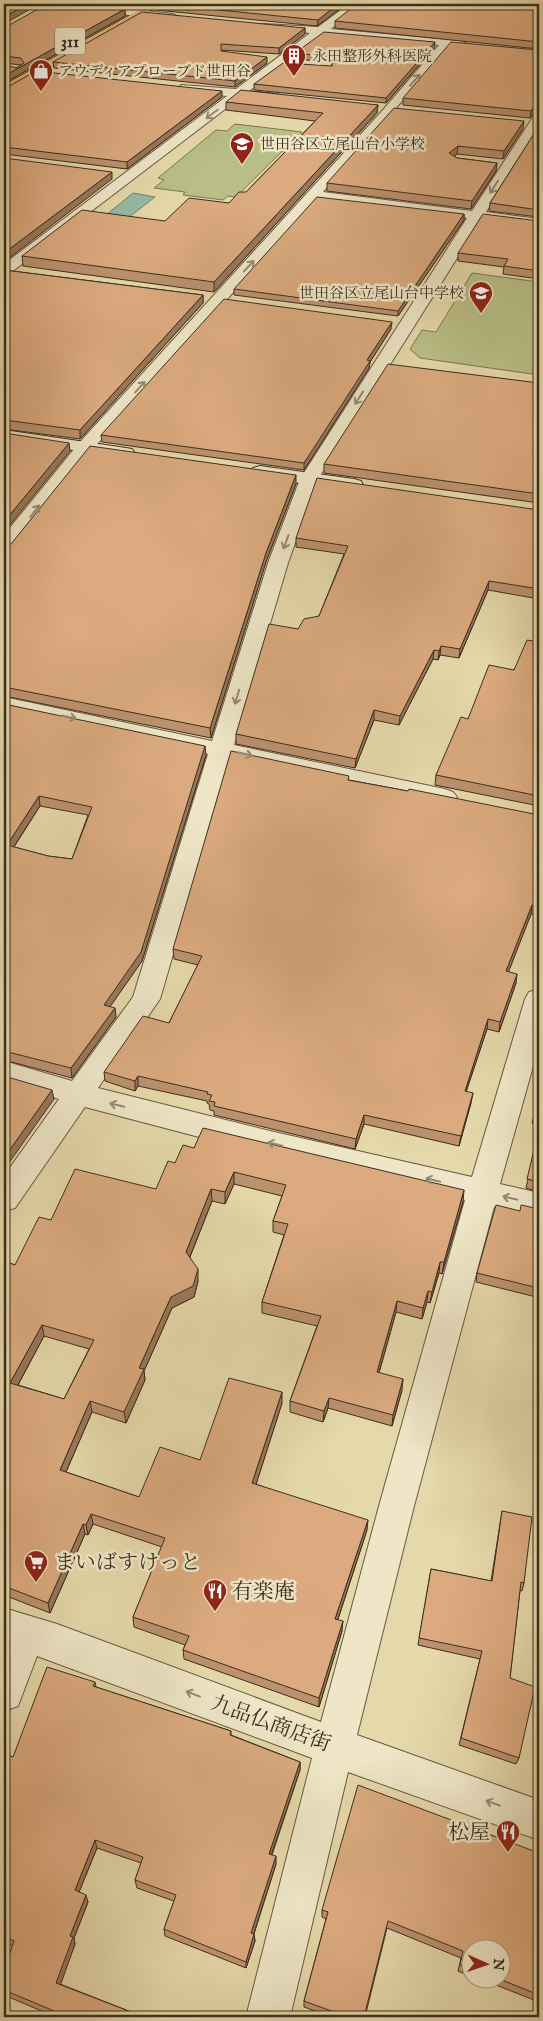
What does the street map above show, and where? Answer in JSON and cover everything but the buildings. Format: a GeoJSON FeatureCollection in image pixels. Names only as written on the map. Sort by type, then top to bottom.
{"type":"FeatureCollection","features":[{"type":"Feature","properties":{"kind":"main road","name":"311"},"geometry":{"type":"LineString","coordinates":[[4,76],[123,12],[157,4]]}},
{"type":"Feature","properties":{"kind":"main road","name":"311"},"geometry":{"type":"LineString","coordinates":[[4,90],[37,72],[138,9]]}},
{"type":"Feature","properties":{"kind":"street"},"geometry":{"type":"LineString","coordinates":[[60,4],[123,12]]}},
{"type":"Feature","properties":{"kind":"street"},"geometry":{"type":"LineString","coordinates":[[4,271],[356,4]]}},
{"type":"Feature","properties":{"kind":"street"},"geometry":{"type":"LineString","coordinates":[[138,9],[188,18]]}},
{"type":"Feature","properties":{"kind":"street"},"geometry":{"type":"LineString","coordinates":[[254,25],[476,46]]}},
{"type":"Feature","properties":{"kind":"street"},"geometry":{"type":"LineString","coordinates":[[4,548],[86,447],[447,43]]}},
{"type":"Feature","properties":{"kind":"street"},"geometry":{"type":"LineString","coordinates":[[416,56],[434,58]]}},
{"type":"Feature","properties":{"kind":"street"},"geometry":{"type":"LineString","coordinates":[[264,57],[299,64]]}},
{"type":"Feature","properties":{"kind":"street"},"geometry":{"type":"LineString","coordinates":[[37,72],[59,74]]}},
{"type":"Feature","properties":{"kind":"street"},"geometry":{"type":"LineString","coordinates":[[173,86],[284,98]]}},
{"type":"Feature","properties":{"kind":"street"},"geometry":{"type":"LineString","coordinates":[[370,107],[409,111]]}},
{"type":"Feature","properties":{"kind":"street"},"geometry":{"type":"LineString","coordinates":[[4,1199],[146,999],[155,963],[278,563],[309,479],[391,365],[397,323],[476,215],[499,165],[532,122]]}},
{"type":"Feature","properties":{"kind":"street"},"geometry":{"type":"LineString","coordinates":[[111,172],[131,175]]}},
{"type":"Feature","properties":{"kind":"street"},"geometry":{"type":"LineString","coordinates":[[312,195],[539,223]]}},
{"type":"Feature","properties":{"kind":"street"},"geometry":{"type":"LineString","coordinates":[[4,271],[26,273]]}},
{"type":"Feature","properties":{"kind":"street"},"geometry":{"type":"LineString","coordinates":[[197,297],[236,302]]}},
{"type":"Feature","properties":{"kind":"street"},"geometry":{"type":"LineString","coordinates":[[4,435],[141,455]]}},
{"type":"Feature","properties":{"kind":"street"},"geometry":{"type":"LineString","coordinates":[[244,470],[368,487]]}},
{"type":"Feature","properties":{"kind":"street"},"geometry":{"type":"LineString","coordinates":[[4,704],[221,748],[465,801]]}},
{"type":"Feature","properties":{"kind":"street"},"geometry":{"type":"LineString","coordinates":[[268,2017],[334,1747],[481,1191],[539,999]]}},
{"type":"Feature","properties":{"kind":"street"},"geometry":{"type":"LineString","coordinates":[[4,1072],[78,1095],[255,1139],[539,1205]]}},
{"type":"Feature","properties":{"kind":"street"},"geometry":{"type":"LineString","coordinates":[[4,1692],[15,1631]]}},
{"type":"Feature","properties":{"kind":"street","name":"九品仏商店街"},"geometry":{"type":"LineString","coordinates":[[15,1631],[57,1643],[334,1747],[539,1820]]}},
{"type":"Feature","properties":{"kind":"green space"},"geometry":{"type":"Polygon","coordinates":[[[235,124],[302,132],[236,197],[228,196],[223,200],[183,195],[185,192],[154,188],[164,180],[158,178],[216,130],[227,131],[235,124]]]}},
{"type":"Feature","properties":{"kind":"green space","name":"世田谷区立尾山台中学校"},"geometry":{"type":"Polygon","coordinates":[[[472,273],[539,282],[539,375],[420,358],[410,349],[422,330],[436,332],[472,273]]]}},
{"type":"Feature","properties":{"kind":"shaded area"},"geometry":{"type":"Polygon","coordinates":[[[133,193],[155,197],[128,218],[106,215],[133,193]]]}},
{"type":"Feature","properties":{"kind":"place","name":"永田整形外科医院"},"geometry":{"type":"Point","coordinates":[294,77]}},
{"type":"Feature","properties":{"kind":"place","name":"アウディアプローブド世田谷"},"geometry":{"type":"Point","coordinates":[41,92]}},
{"type":"Feature","properties":{"kind":"place","name":"世田谷区立尾山台小学校"},"geometry":{"type":"Point","coordinates":[242,165]}},
{"type":"Feature","properties":{"kind":"place","name":"世田谷区立尾山台中学校"},"geometry":{"type":"Point","coordinates":[481,314]}},
{"type":"Feature","properties":{"kind":"place","name":"まいばすけっと"},"geometry":{"type":"Point","coordinates":[36,1583]}},
{"type":"Feature","properties":{"kind":"place","name":"有楽庵"},"geometry":{"type":"Point","coordinates":[215,1612]}},
{"type":"Feature","properties":{"kind":"place","name":"松屋"},"geometry":{"type":"Point","coordinates":[508,1853]}}]}
